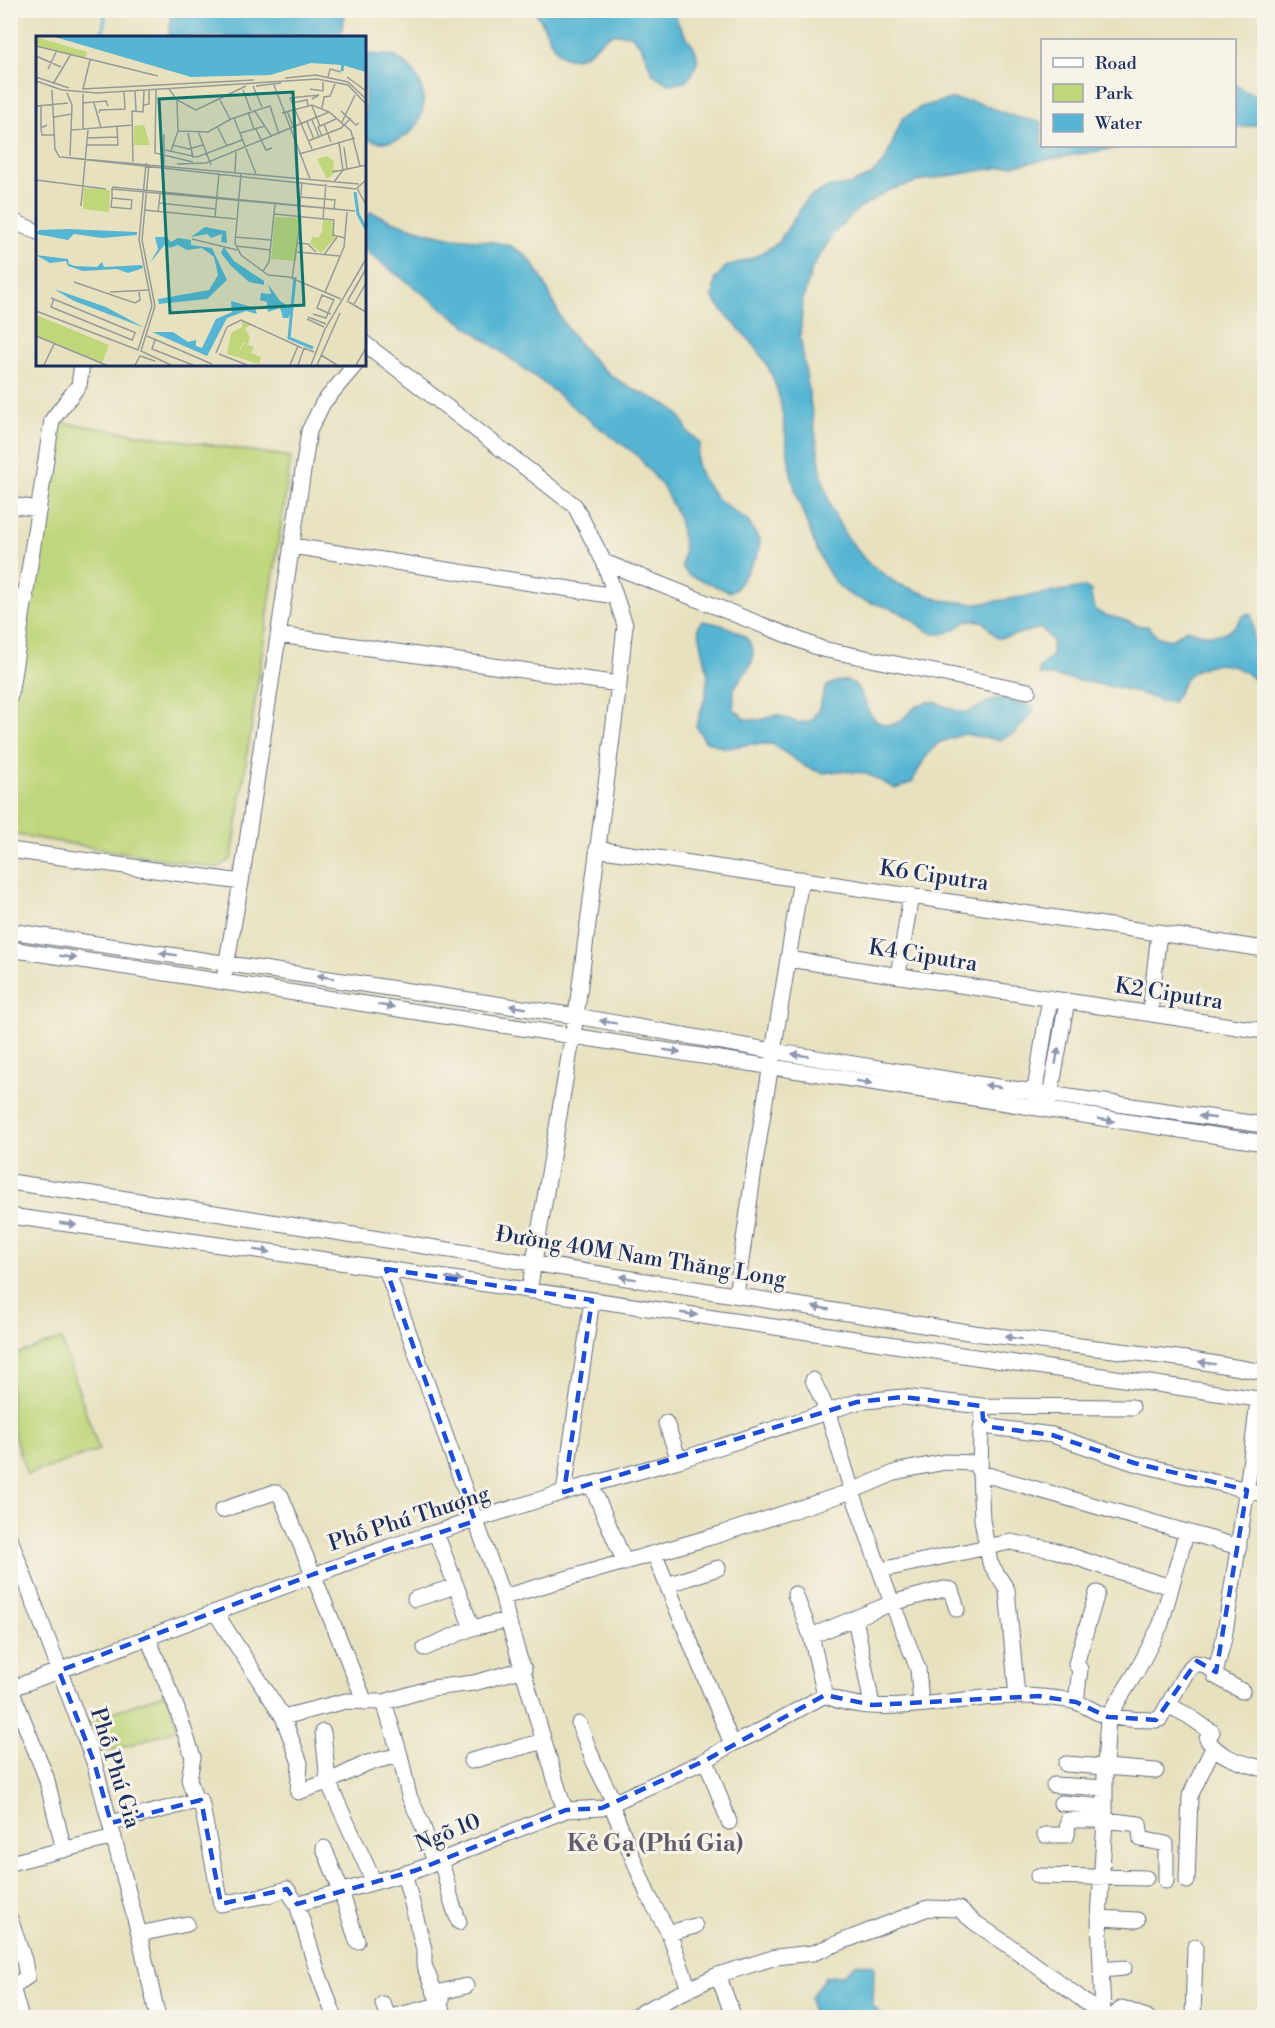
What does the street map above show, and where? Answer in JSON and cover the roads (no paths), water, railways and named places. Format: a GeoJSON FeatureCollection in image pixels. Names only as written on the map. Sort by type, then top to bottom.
{"type":"FeatureCollection","features":[{"type":"Feature","properties":{"kind":"street"},"geometry":{"type":"LineString","coordinates":[[10,220],[36,231]]}},
{"type":"Feature","properties":{"kind":"street"},"geometry":{"type":"LineString","coordinates":[[366,348],[575,506],[603,562],[625,625],[576,1016],[530,1290]]}},
{"type":"Feature","properties":{"kind":"street"},"geometry":{"type":"LineString","coordinates":[[10,696],[18,597],[39,509],[52,420],[79,385],[82,366]]}},
{"type":"Feature","properties":{"kind":"street"},"geometry":{"type":"LineString","coordinates":[[224,981],[309,431],[323,403],[354,366]]}},
{"type":"Feature","properties":{"kind":"street"},"geometry":{"type":"LineString","coordinates":[[10,505],[39,509]]}},
{"type":"Feature","properties":{"kind":"street"},"geometry":{"type":"LineString","coordinates":[[292,546],[615,596]]}},
{"type":"Feature","properties":{"kind":"street"},"geometry":{"type":"LineString","coordinates":[[603,562],[822,649],[1028,691]]}},
{"type":"Feature","properties":{"kind":"street"},"geometry":{"type":"LineString","coordinates":[[279,635],[619,684]]}},
{"type":"Feature","properties":{"kind":"street","name":"K6 Ciputra"},"geometry":{"type":"LineString","coordinates":[[597,849],[1264,949]]}},
{"type":"Feature","properties":{"kind":"street"},"geometry":{"type":"LineString","coordinates":[[10,850],[241,882]]}},
{"type":"Feature","properties":{"kind":"street"},"geometry":{"type":"LineString","coordinates":[[736,1295],[801,879]]}},
{"type":"Feature","properties":{"kind":"street"},"geometry":{"type":"LineString","coordinates":[[898,975],[911,896]]}},
{"type":"Feature","properties":{"kind":"street"},"geometry":{"type":"LineString","coordinates":[[10,931],[576,1016],[773,1051],[1034,1092],[1264,1125]]}},
{"type":"Feature","properties":{"kind":"street"},"geometry":{"type":"LineString","coordinates":[[1150,1013],[1158,932]]}},
{"type":"Feature","properties":{"kind":"street"},"geometry":{"type":"LineString","coordinates":[[10,949],[1264,1143]]}},
{"type":"Feature","properties":{"kind":"street","name":"K4 Ciputra"},"geometry":{"type":"LineString","coordinates":[[789,958],[1067,1001]]}},
{"type":"Feature","properties":{"kind":"street"},"geometry":{"type":"LineString","coordinates":[[1032,1108],[1050,998]]}},
{"type":"Feature","properties":{"kind":"street"},"geometry":{"type":"LineString","coordinates":[[1048,1111],[1067,1001]]}},
{"type":"Feature","properties":{"kind":"street","name":"K2 Ciputra"},"geometry":{"type":"LineString","coordinates":[[1067,1001],[1264,1031]]}},
{"type":"Feature","properties":{"kind":"street","name":"Đường 40M Nam Thăng Long"},"geometry":{"type":"LineString","coordinates":[[10,1182],[974,1333],[1185,1359],[1264,1372]]}},
{"type":"Feature","properties":{"kind":"street"},"geometry":{"type":"LineString","coordinates":[[10,1216],[530,1290],[1261,1400],[1225,1634],[1215,1677],[1242,1691]]}},
{"type":"Feature","properties":{"kind":"street"},"geometry":{"type":"LineString","coordinates":[[386,1269],[503,1597],[566,1810]]}},
{"type":"Feature","properties":{"kind":"street"},"geometry":{"type":"LineString","coordinates":[[564,1492],[592,1300]]}},
{"type":"Feature","properties":{"kind":"street"},"geometry":{"type":"LineString","coordinates":[[813,1380],[827,1410],[852,1491],[918,1669],[921,1704]]}},
{"type":"Feature","properties":{"kind":"street","name":"Phố Phú Thượng"},"geometry":{"type":"LineString","coordinates":[[11,1689],[314,1574],[564,1492],[679,1460],[827,1410],[856,1402],[903,1397],[983,1412]]}},
{"type":"Feature","properties":{"kind":"street"},"geometry":{"type":"LineString","coordinates":[[983,1412],[1132,1407]]}},
{"type":"Feature","properties":{"kind":"street"},"geometry":{"type":"LineString","coordinates":[[983,1412],[991,1427],[1052,1435],[1134,1463],[1264,1494]]}},
{"type":"Feature","properties":{"kind":"street"},"geometry":{"type":"LineString","coordinates":[[983,1412],[980,1473],[982,1520],[990,1563],[1007,1590],[1017,1696]]}},
{"type":"Feature","properties":{"kind":"street"},"geometry":{"type":"LineString","coordinates":[[666,1423],[679,1460]]}},
{"type":"Feature","properties":{"kind":"street"},"geometry":{"type":"LineString","coordinates":[[503,1597],[721,1534],[852,1491],[899,1472],[945,1462],[975,1463],[980,1473],[1186,1533],[1239,1546]]}},
{"type":"Feature","properties":{"kind":"street"},"geometry":{"type":"LineString","coordinates":[[591,1484],[625,1563]]}},
{"type":"Feature","properties":{"kind":"street"},"geometry":{"type":"LineString","coordinates":[[222,1510],[277,1493],[281,1496],[365,1702]]}},
{"type":"Feature","properties":{"kind":"street"},"geometry":{"type":"LineString","coordinates":[[436,1533],[472,1628]]}},
{"type":"Feature","properties":{"kind":"street"},"geometry":{"type":"LineString","coordinates":[[1107,2016],[1100,1918],[1108,1717],[1161,1624],[1186,1533]]}},
{"type":"Feature","properties":{"kind":"street","name":"Phố Phú Gia"},"geometry":{"type":"LineString","coordinates":[[10,1539],[94,1762],[139,1934],[158,2018]]}},
{"type":"Feature","properties":{"kind":"street"},"geometry":{"type":"LineString","coordinates":[[881,1570],[1010,1542],[1054,1550],[1104,1568],[1171,1587]]}},
{"type":"Feature","properties":{"kind":"street"},"geometry":{"type":"LineString","coordinates":[[654,1553],[732,1744]]}},
{"type":"Feature","properties":{"kind":"street"},"geometry":{"type":"LineString","coordinates":[[667,1585],[718,1568]]}},
{"type":"Feature","properties":{"kind":"street"},"geometry":{"type":"LineString","coordinates":[[415,1599],[456,1586]]}},
{"type":"Feature","properties":{"kind":"street"},"geometry":{"type":"LineString","coordinates":[[810,1636],[892,1603],[948,1588],[951,1590],[957,1609]]}},
{"type":"Feature","properties":{"kind":"street"},"geometry":{"type":"LineString","coordinates":[[795,1593],[810,1636],[825,1695],[837,1701],[872,1705],[921,1704],[1039,1696],[1076,1702],[1108,1717],[1156,1720],[1168,1705],[1187,1671],[1195,1663],[1202,1664],[1216,1672]]}},
{"type":"Feature","properties":{"kind":"street"},"geometry":{"type":"LineString","coordinates":[[1076,1702],[1080,1669],[1076,1664],[1097,1593]]}},
{"type":"Feature","properties":{"kind":"street"},"geometry":{"type":"LineString","coordinates":[[215,1612],[283,1717],[300,1763],[298,1792],[328,1782],[367,1763],[400,1755]]}},
{"type":"Feature","properties":{"kind":"street"},"geometry":{"type":"LineString","coordinates":[[855,1618],[872,1705]]}},
{"type":"Feature","properties":{"kind":"street"},"geometry":{"type":"LineString","coordinates":[[425,1648],[472,1628],[508,1620]]}},
{"type":"Feature","properties":{"kind":"street"},"geometry":{"type":"LineString","coordinates":[[148,1638],[194,1757],[189,1779],[196,1801]]}},
{"type":"Feature","properties":{"kind":"street"},"geometry":{"type":"LineString","coordinates":[[283,1717],[346,1701],[384,1702],[432,1688],[474,1683],[524,1669]]}},
{"type":"Feature","properties":{"kind":"street"},"geometry":{"type":"LineString","coordinates":[[11,1689],[46,1777],[64,1850]]}},
{"type":"Feature","properties":{"kind":"street","name":"Ngõ 10"},"geometry":{"type":"LineString","coordinates":[[297,1904],[404,1873],[566,1810],[602,1808],[706,1760],[825,1695]]}},
{"type":"Feature","properties":{"kind":"street"},"geometry":{"type":"LineString","coordinates":[[384,1702],[400,1755],[409,1796],[438,1861],[459,1922]]}},
{"type":"Feature","properties":{"kind":"street"},"geometry":{"type":"LineString","coordinates":[[1168,1705],[1187,1715],[1227,1757],[1264,1769]]}},
{"type":"Feature","properties":{"kind":"street"},"geometry":{"type":"LineString","coordinates":[[579,1724],[613,1803],[648,1895],[669,1934],[689,1989]]}},
{"type":"Feature","properties":{"kind":"street"},"geometry":{"type":"LineString","coordinates":[[323,1732],[328,1782],[374,1882]]}},
{"type":"Feature","properties":{"kind":"street"},"geometry":{"type":"LineString","coordinates":[[1187,1881],[1190,1796],[1212,1740]]}},
{"type":"Feature","properties":{"kind":"street"},"geometry":{"type":"LineString","coordinates":[[471,1761],[544,1741]]}},
{"type":"Feature","properties":{"kind":"street"},"geometry":{"type":"LineString","coordinates":[[706,1760],[729,1822]]}},
{"type":"Feature","properties":{"kind":"street"},"geometry":{"type":"LineString","coordinates":[[1066,1764],[1156,1771]]}},
{"type":"Feature","properties":{"kind":"street"},"geometry":{"type":"LineString","coordinates":[[1054,1785],[1105,1788]]}},
{"type":"Feature","properties":{"kind":"street"},"geometry":{"type":"LineString","coordinates":[[10,1863],[64,1850],[112,1830],[201,1801],[221,1904],[287,1889],[297,1904],[316,1967],[335,2018]]}},
{"type":"Feature","properties":{"kind":"street"},"geometry":{"type":"LineString","coordinates":[[1061,1803],[1139,1824],[1141,1839],[1166,1844],[1166,1881]]}},
{"type":"Feature","properties":{"kind":"street"},"geometry":{"type":"LineString","coordinates":[[1045,1835],[1067,1835],[1068,1820],[1105,1814]]}},
{"type":"Feature","properties":{"kind":"street"},"geometry":{"type":"LineString","coordinates":[[324,1848],[357,1941]]}},
{"type":"Feature","properties":{"kind":"street"},"geometry":{"type":"LineString","coordinates":[[404,1873],[424,1949],[424,1965],[440,2009]]}},
{"type":"Feature","properties":{"kind":"street"},"geometry":{"type":"LineString","coordinates":[[1038,1876],[1146,1878]]}},
{"type":"Feature","properties":{"kind":"street"},"geometry":{"type":"LineString","coordinates":[[630,2018],[718,1975],[776,1957],[813,1953],[927,1908],[959,1909],[1107,2016]]}},
{"type":"Feature","properties":{"kind":"street"},"geometry":{"type":"LineString","coordinates":[[1100,1918],[1137,1920]]}},
{"type":"Feature","properties":{"kind":"street"},"geometry":{"type":"LineString","coordinates":[[11,1922],[24,1960],[27,1977],[11,1987],[21,2018]]}},
{"type":"Feature","properties":{"kind":"street"},"geometry":{"type":"LineString","coordinates":[[139,1934],[187,1924]]}},
{"type":"Feature","properties":{"kind":"street"},"geometry":{"type":"LineString","coordinates":[[669,1934],[695,1926]]}},
{"type":"Feature","properties":{"kind":"street"},"geometry":{"type":"LineString","coordinates":[[1193,2018],[1195,1947]]}},
{"type":"Feature","properties":{"kind":"street"},"geometry":{"type":"LineString","coordinates":[[1102,1970],[1124,1968]]}},
{"type":"Feature","properties":{"kind":"street"},"geometry":{"type":"LineString","coordinates":[[718,1975],[734,2018]]}},
{"type":"Feature","properties":{"kind":"street"},"geometry":{"type":"LineString","coordinates":[[440,2009],[441,1992],[466,1986]]}},
{"type":"Feature","properties":{"kind":"street"},"geometry":{"type":"LineString","coordinates":[[383,2004],[388,2016],[391,2017],[440,2009]]}},
{"type":"Feature","properties":{"kind":"street"},"geometry":{"type":"LineString","coordinates":[[1107,2016],[1122,2008],[1148,2018]]}},
{"type":"Feature","properties":{"kind":"water"},"geometry":{"type":"Polygon","coordinates":[[[171,11],[346,11],[341,32],[343,36],[169,36],[171,11]]]}},
{"type":"Feature","properties":{"kind":"water"},"geometry":{"type":"Polygon","coordinates":[[[533,11],[675,11],[677,21],[696,52],[697,60],[694,70],[686,82],[668,84],[653,74],[641,46],[631,35],[612,34],[586,54],[574,58],[564,57],[557,52],[539,17],[533,11]]]}},
{"type":"Feature","properties":{"kind":"water"},"geometry":{"type":"Polygon","coordinates":[[[366,54],[397,58],[412,71],[421,86],[423,102],[420,117],[412,130],[400,139],[384,142],[366,138],[366,54]]]}},
{"type":"Feature","properties":{"kind":"water"},"geometry":{"type":"Polygon","coordinates":[[[1236,85],[1248,92],[1264,94],[1264,124],[1236,128],[1236,85]]]}},
{"type":"Feature","properties":{"kind":"water"},"geometry":{"type":"Polygon","coordinates":[[[950,99],[976,102],[1015,117],[1041,122],[1041,147],[1123,147],[924,180],[889,190],[858,209],[833,234],[812,268],[803,299],[800,336],[822,476],[831,508],[844,533],[865,560],[896,583],[941,600],[978,604],[1085,587],[1091,591],[1093,605],[1098,612],[1137,625],[1148,626],[1156,636],[1170,640],[1187,629],[1205,634],[1223,633],[1234,627],[1247,613],[1252,615],[1254,642],[1264,654],[1264,706],[1262,694],[1248,675],[1240,669],[1220,664],[1199,668],[1190,674],[1172,702],[1121,688],[1039,674],[1039,669],[1052,655],[1052,640],[1042,629],[997,638],[983,621],[968,620],[945,633],[930,632],[897,611],[848,594],[833,580],[822,561],[793,482],[782,413],[773,378],[761,355],[713,298],[715,279],[726,267],[755,257],[778,243],[807,199],[826,188],[849,185],[870,176],[885,161],[902,119],[921,107],[950,99]]]}},
{"type":"Feature","properties":{"kind":"water"},"geometry":{"type":"Polygon","coordinates":[[[371,212],[429,233],[505,244],[531,261],[565,325],[591,357],[622,383],[670,407],[677,413],[688,433],[697,439],[700,444],[696,461],[701,476],[717,499],[748,521],[760,542],[758,554],[736,589],[730,592],[688,575],[682,567],[684,551],[679,518],[663,487],[637,455],[368,253],[366,250],[366,218],[371,212]]]}},
{"type":"Feature","properties":{"kind":"water"},"geometry":{"type":"Polygon","coordinates":[[[703,621],[738,632],[750,644],[753,652],[752,661],[734,692],[734,709],[745,719],[760,720],[777,715],[799,723],[810,721],[820,706],[826,688],[833,683],[844,681],[852,682],[858,688],[873,718],[887,725],[893,725],[902,720],[914,708],[925,702],[936,703],[963,712],[993,700],[1006,699],[1033,707],[1034,711],[1015,733],[999,740],[963,734],[938,743],[925,758],[912,782],[896,789],[865,773],[842,771],[822,773],[806,767],[772,744],[725,748],[705,741],[696,726],[705,698],[708,675],[698,627],[703,621]]]}},
{"type":"Feature","properties":{"kind":"water"},"geometry":{"type":"Polygon","coordinates":[[[857,1963],[874,1966],[873,2006],[883,2017],[812,2017],[811,1997],[825,1977],[843,1975],[857,1963]]]}},
{"type":"Feature","properties":{"kind":"waterway"},"geometry":{"type":"LineString","coordinates":[[102,36],[106,10]]}},
{"type":"Feature","properties":{"kind":"district","name":"Kẻ Gạ (Phú Gia)"},"geometry":{"type":"Point","coordinates":[655,1844]}}]}
